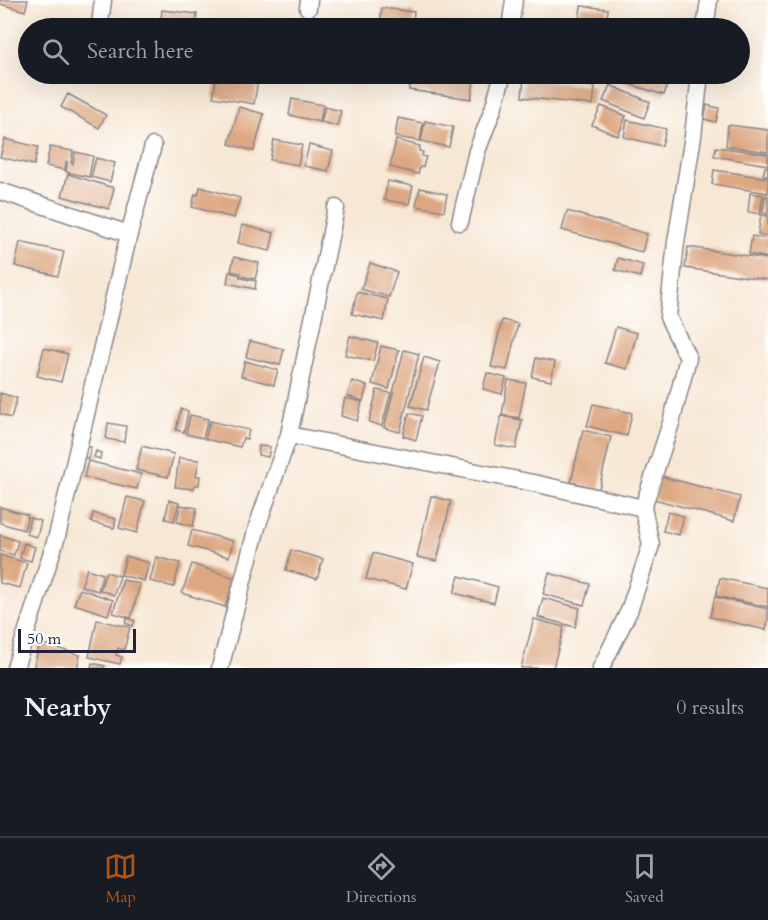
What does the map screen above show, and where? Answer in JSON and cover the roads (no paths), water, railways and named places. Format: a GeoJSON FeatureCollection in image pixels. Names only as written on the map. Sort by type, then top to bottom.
{"type":"FeatureCollection","features":[{"type":"Feature","properties":{"kind":"street"},"geometry":{"type":"LineString","coordinates":[[101,18],[103,0]]}},
{"type":"Feature","properties":{"kind":"street"},"geometry":{"type":"LineString","coordinates":[[511,18],[514,0]]}},
{"type":"Feature","properties":{"kind":"street"},"geometry":{"type":"LineString","coordinates":[[706,18],[709,0]]}},
{"type":"Feature","properties":{"kind":"street"},"geometry":{"type":"LineString","coordinates":[[460,222],[477,151],[494,109],[500,84]]}},
{"type":"Feature","properties":{"kind":"street"},"geometry":{"type":"LineString","coordinates":[[601,668],[629,611],[651,545],[643,508],[671,423],[688,358],[668,317],[676,242],[699,84]]}},
{"type":"Feature","properties":{"kind":"street"},"geometry":{"type":"LineString","coordinates":[[15,668],[57,536],[129,234],[153,146]]}},
{"type":"Feature","properties":{"kind":"street"},"geometry":{"type":"LineString","coordinates":[[0,191],[129,234]]}},
{"type":"Feature","properties":{"kind":"street"},"geometry":{"type":"LineString","coordinates":[[220,668],[257,527],[289,435],[336,208]]}},
{"type":"Feature","properties":{"kind":"street"},"geometry":{"type":"LineString","coordinates":[[289,435],[537,484],[643,508]]}}]}
